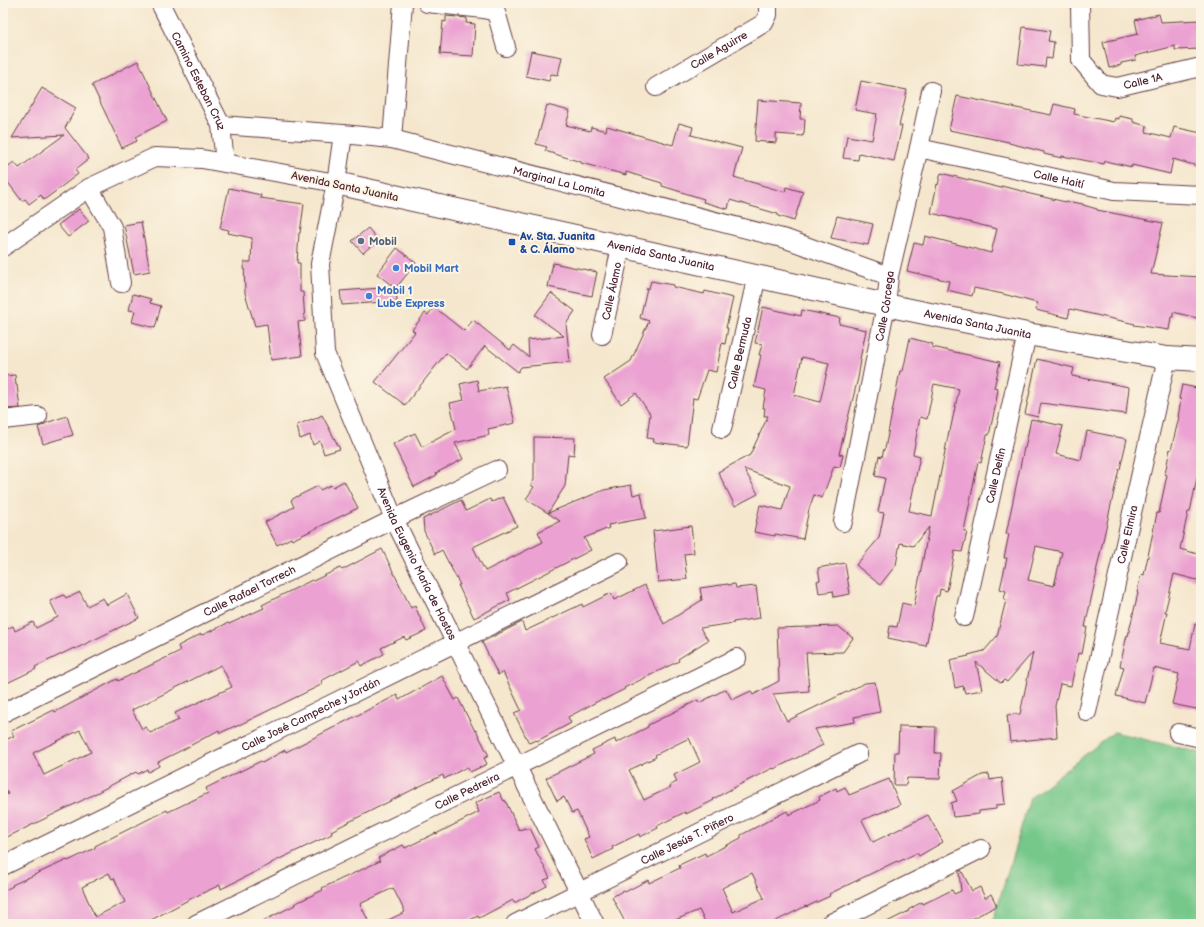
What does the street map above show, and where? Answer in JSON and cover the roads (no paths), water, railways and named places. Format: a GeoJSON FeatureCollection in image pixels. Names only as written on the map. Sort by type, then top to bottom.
{"type":"FeatureCollection","features":[{"type":"Feature","properties":{"kind":"street","name":"Camino Esteban Cruz"},"geometry":{"type":"LineString","coordinates":[[160,3],[221,125],[225,163]]}},
{"type":"Feature","properties":{"kind":"street"},"geometry":{"type":"LineString","coordinates":[[392,139],[404,3]]}},
{"type":"Feature","properties":{"kind":"street"},"geometry":{"type":"LineString","coordinates":[[427,3],[484,9],[496,12],[506,48]]}},
{"type":"Feature","properties":{"kind":"street","name":"Calle Aguirre"},"geometry":{"type":"LineString","coordinates":[[656,87],[764,23],[768,15],[768,3]]}},
{"type":"Feature","properties":{"kind":"street","name":"Calle 1A"},"geometry":{"type":"LineString","coordinates":[[1080,3],[1081,60],[1100,84],[1117,88],[1201,67]]}},
{"type":"Feature","properties":{"kind":"street","name":"Calle Córcega"},"geometry":{"type":"LineString","coordinates":[[843,522],[886,305],[889,276],[931,91]]}},
{"type":"Feature","properties":{"kind":"street","name":"Marginal La Lomita"},"geometry":{"type":"LineString","coordinates":[[221,125],[392,139],[786,239],[889,276]]}},
{"type":"Feature","properties":{"kind":"street","name":"Avenida Eugenio María de Hostos"},"geometry":{"type":"LineString","coordinates":[[343,134],[336,183],[320,264],[325,353],[394,519],[595,924]]}},
{"type":"Feature","properties":{"kind":"street","name":"Calle Haití"},"geometry":{"type":"LineString","coordinates":[[919,148],[1114,191],[1201,195]]}},
{"type":"Feature","properties":{"kind":"street","name":"Avenida Santa Juanita"},"geometry":{"type":"LineString","coordinates":[[3,248],[89,188],[155,157],[202,159],[336,183],[886,305],[1027,334],[1167,358],[1201,360]]}},
{"type":"Feature","properties":{"kind":"street"},"geometry":{"type":"LineString","coordinates":[[89,188],[112,227],[121,283]]}},
{"type":"Feature","properties":{"kind":"street","name":"Calle Álamo"},"geometry":{"type":"LineString","coordinates":[[602,336],[622,247]]}},
{"type":"Feature","properties":{"kind":"street","name":"Calle Bermuda"},"geometry":{"type":"LineString","coordinates":[[722,429],[757,276]]}},
{"type":"Feature","properties":{"kind":"street","name":"Calle Delfin"},"geometry":{"type":"LineString","coordinates":[[964,617],[1027,334]]}},
{"type":"Feature","properties":{"kind":"street","name":"Calle Elmira"},"geometry":{"type":"LineString","coordinates":[[1087,712],[1167,358]]}},
{"type":"Feature","properties":{"kind":"street"},"geometry":{"type":"LineString","coordinates":[[3,420],[38,416]]}},
{"type":"Feature","properties":{"kind":"street","name":"Calle Rafael Torrech"},"geometry":{"type":"LineString","coordinates":[[3,713],[394,519],[497,470]]}},
{"type":"Feature","properties":{"kind":"street","name":"Calle José Campeche y Jordán"},"geometry":{"type":"LineString","coordinates":[[3,866],[618,562]]}},
{"type":"Feature","properties":{"kind":"street","name":"Calle Pedreira"},"geometry":{"type":"LineString","coordinates":[[196,924],[737,658]]}},
{"type":"Feature","properties":{"kind":"street"},"geometry":{"type":"LineString","coordinates":[[1178,733],[1201,738]]}},
{"type":"Feature","properties":{"kind":"street","name":"Calle Jesús T. Piñero"},"geometry":{"type":"LineString","coordinates":[[515,924],[858,754]]}},
{"type":"Feature","properties":{"kind":"street"},"geometry":{"type":"LineString","coordinates":[[829,924],[981,849]]}},
{"type":"Feature","properties":{"kind":"place","name":"Mobil"},"geometry":{"type":"Point","coordinates":[361,241]}},
{"type":"Feature","properties":{"kind":"place","name":"Av. Sta. Juanita & C. Álamo"},"geometry":{"type":"Point","coordinates":[512,242]}},
{"type":"Feature","properties":{"kind":"place","name":"Mobil Mart"},"geometry":{"type":"Point","coordinates":[396,268]}},
{"type":"Feature","properties":{"kind":"place","name":"Mobil 1 Lube Express"},"geometry":{"type":"Point","coordinates":[369,296]}}]}
